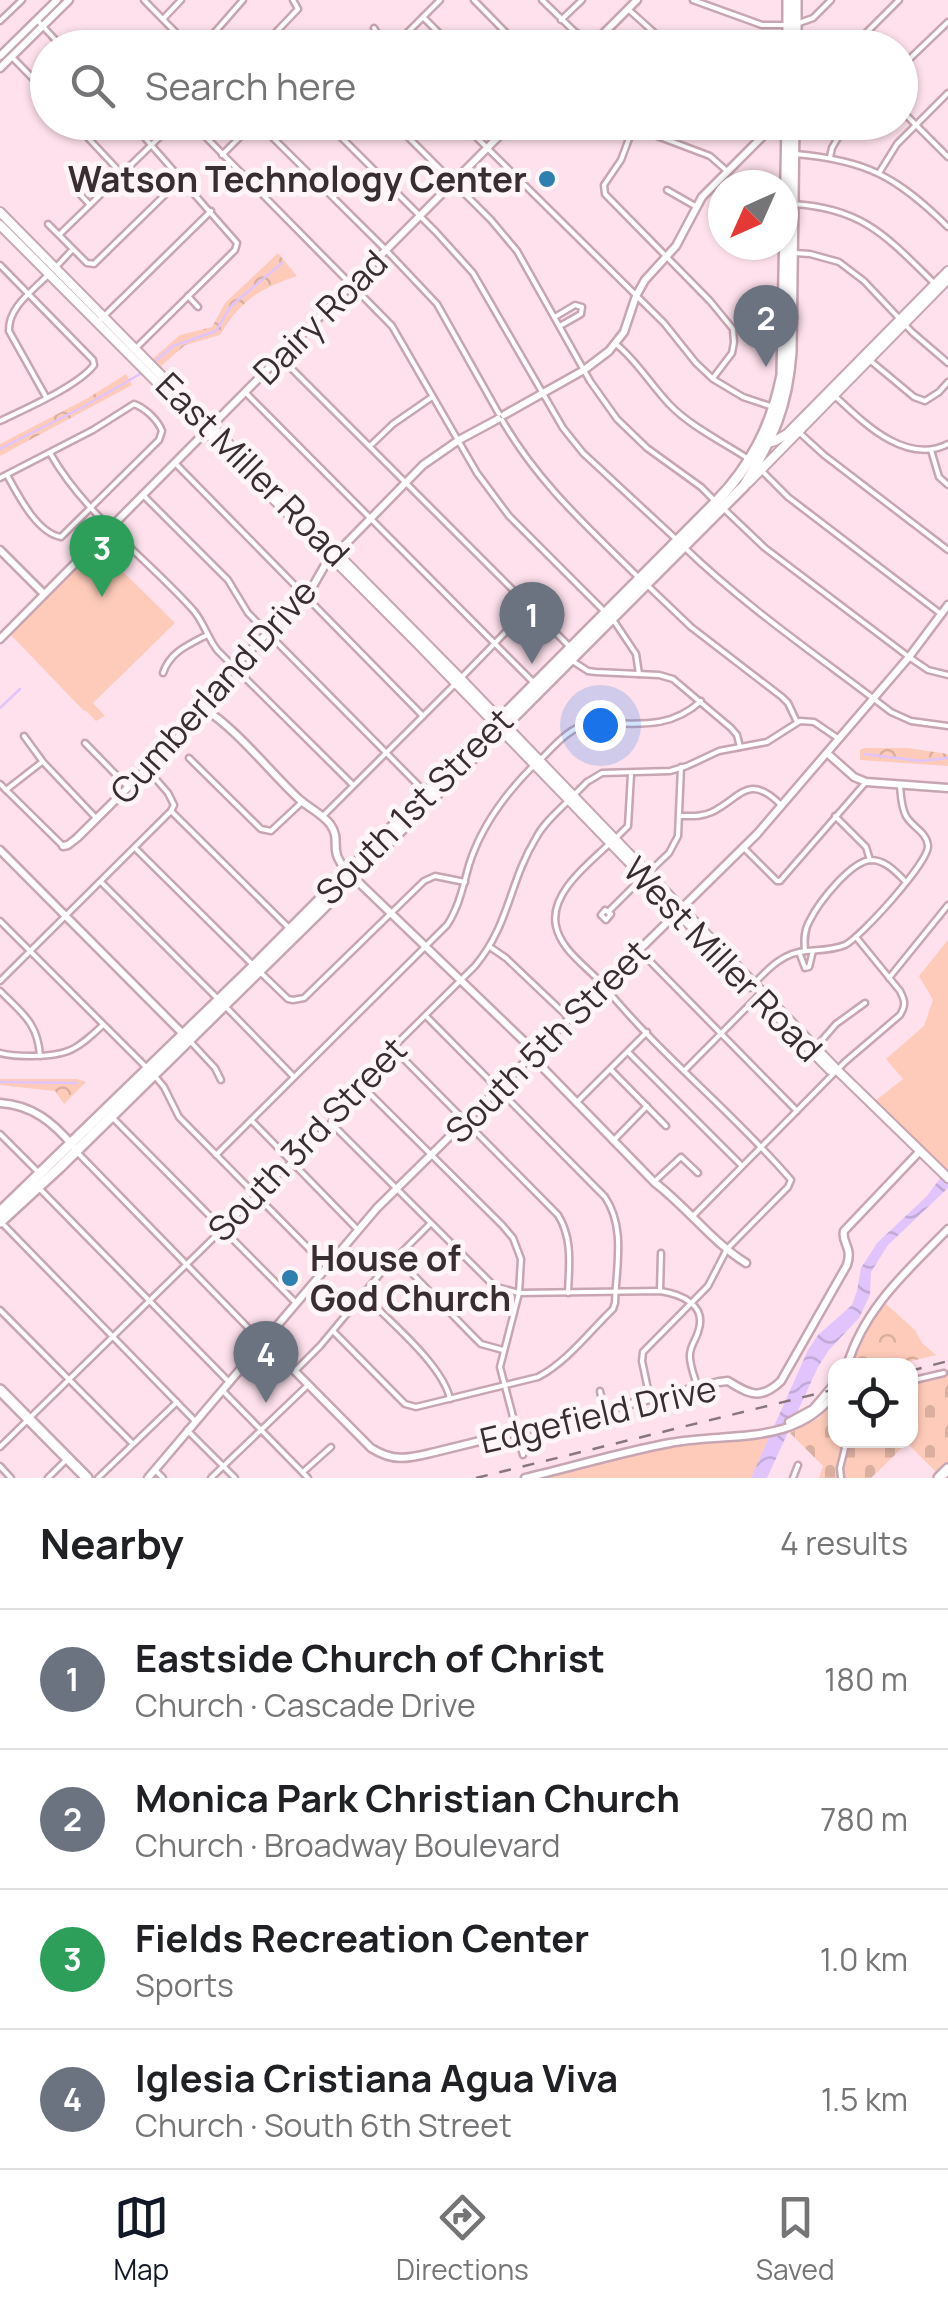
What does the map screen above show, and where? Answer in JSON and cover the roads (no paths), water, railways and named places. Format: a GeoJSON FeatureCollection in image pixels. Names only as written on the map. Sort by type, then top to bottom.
{"type":"FeatureCollection","features":[{"type":"Feature","properties":{"kind":"main road"},"geometry":{"type":"LineString","coordinates":[[788,0],[793,30]]}},
{"type":"Feature","properties":{"kind":"main road"},"geometry":{"type":"LineString","coordinates":[[791,30],[796,0]]}},
{"type":"Feature","properties":{"kind":"main road"},"geometry":{"type":"LineString","coordinates":[[790,140],[790,170]]}},
{"type":"Feature","properties":{"kind":"main road","name":"East Miller Road"},"geometry":{"type":"LineString","coordinates":[[0,212],[52,271],[500,724]]}},
{"type":"Feature","properties":{"kind":"main road","name":"East Miller Road"},"geometry":{"type":"LineString","coordinates":[[0,226],[52,271]]}},
{"type":"Feature","properties":{"kind":"main road"},"geometry":{"type":"LineString","coordinates":[[785,436],[778,434],[776,428],[787,360],[788,260]]}},
{"type":"Feature","properties":{"kind":"main road","name":"South 1st Street"},"geometry":{"type":"LineString","coordinates":[[2,1214],[109,1114],[390,836],[797,429],[948,272]]}},
{"type":"Feature","properties":{"kind":"main road","name":"South 1st Street"},"geometry":{"type":"LineString","coordinates":[[902,322],[934,288],[948,280]]}},
{"type":"Feature","properties":{"kind":"main road"},"geometry":{"type":"LineString","coordinates":[[756,466],[779,408]]}},
{"type":"Feature","properties":{"kind":"main road"},"geometry":{"type":"LineString","coordinates":[[765,443],[776,428]]}},
{"type":"Feature","properties":{"kind":"main road","name":"South 1st Street"},"geometry":{"type":"LineString","coordinates":[[765,443],[797,429]]}},
{"type":"Feature","properties":{"kind":"main road","name":"South 1st Street"},"geometry":{"type":"LineString","coordinates":[[719,505],[744,486],[756,466]]}},
{"type":"Feature","properties":{"kind":"main road","name":"West Miller Road"},"geometry":{"type":"LineString","coordinates":[[500,724],[760,995],[944,1177]]}},
{"type":"Feature","properties":{"kind":"main road","name":"West Miller Road"},"geometry":{"type":"LineString","coordinates":[[760,995],[836,1072]]}},
{"type":"Feature","properties":{"kind":"main road"},"geometry":{"type":"LineString","coordinates":[[0,1390],[87,1478]]}},
{"type":"Feature","properties":{"kind":"main road"},"geometry":{"type":"LineString","coordinates":[[939,1478],[948,1470]]}},
{"type":"Feature","properties":{"kind":"street"},"geometry":{"type":"LineString","coordinates":[[0,21],[22,0]]}},
{"type":"Feature","properties":{"kind":"street"},"geometry":{"type":"LineString","coordinates":[[40,23],[57,0]]}},
{"type":"Feature","properties":{"kind":"street"},"geometry":{"type":"LineString","coordinates":[[31,30],[69,0]]}},
{"type":"Feature","properties":{"kind":"street"},"geometry":{"type":"LineString","coordinates":[[144,0],[174,30]]}},
{"type":"Feature","properties":{"kind":"street"},"geometry":{"type":"LineString","coordinates":[[163,19],[181,0]]}},
{"type":"Feature","properties":{"kind":"street"},"geometry":{"type":"LineString","coordinates":[[216,30],[242,0]]}},
{"type":"Feature","properties":{"kind":"street"},"geometry":{"type":"LineString","coordinates":[[278,30],[296,12],[298,6],[293,0]]}},
{"type":"Feature","properties":{"kind":"street"},"geometry":{"type":"LineString","coordinates":[[409,30],[440,0]]}},
{"type":"Feature","properties":{"kind":"street"},"geometry":{"type":"LineString","coordinates":[[474,0],[503,30]]}},
{"type":"Feature","properties":{"kind":"street"},"geometry":{"type":"LineString","coordinates":[[542,0],[573,30]]}},
{"type":"Feature","properties":{"kind":"street"},"geometry":{"type":"LineString","coordinates":[[562,20],[582,0]]}},
{"type":"Feature","properties":{"kind":"street"},"geometry":{"type":"LineString","coordinates":[[609,30],[637,0]]}},
{"type":"Feature","properties":{"kind":"street"},"geometry":{"type":"LineString","coordinates":[[693,0],[762,25],[808,21],[831,0]]}},
{"type":"Feature","properties":{"kind":"street"},"geometry":{"type":"LineString","coordinates":[[870,30],[900,0]]}},
{"type":"Feature","properties":{"kind":"street"},"geometry":{"type":"LineString","coordinates":[[628,9],[651,30]]}},
{"type":"Feature","properties":{"kind":"street"},"geometry":{"type":"LineString","coordinates":[[423,17],[436,30]]}},
{"type":"Feature","properties":{"kind":"street"},"geometry":{"type":"LineString","coordinates":[[918,51],[948,22]]}},
{"type":"Feature","properties":{"kind":"street"},"geometry":{"type":"LineString","coordinates":[[40,23],[47,30]]}},
{"type":"Feature","properties":{"kind":"street"},"geometry":{"type":"LineString","coordinates":[[0,68],[4,52],[30,31]]}},
{"type":"Feature","properties":{"kind":"street"},"geometry":{"type":"LineString","coordinates":[[4,52],[30,77]]}},
{"type":"Feature","properties":{"kind":"street"},"geometry":{"type":"LineString","coordinates":[[918,123],[948,93]]}},
{"type":"Feature","properties":{"kind":"street"},"geometry":{"type":"LineString","coordinates":[[918,127],[948,157]]}},
{"type":"Feature","properties":{"kind":"street"},"geometry":{"type":"LineString","coordinates":[[90,140],[122,174]]}},
{"type":"Feature","properties":{"kind":"street"},"geometry":{"type":"LineString","coordinates":[[132,352],[235,250],[237,243],[147,140]]}},
{"type":"Feature","properties":{"kind":"street"},"geometry":{"type":"LineString","coordinates":[[59,235],[158,140]]}},
{"type":"Feature","properties":{"kind":"street"},"geometry":{"type":"LineString","coordinates":[[208,140],[392,326],[477,473],[510,516],[609,615],[636,654],[639,674]]}},
{"type":"Feature","properties":{"kind":"street"},"geometry":{"type":"LineString","coordinates":[[222,155],[237,140]]}},
{"type":"Feature","properties":{"kind":"street"},"geometry":{"type":"LineString","coordinates":[[274,140],[437,304],[501,417],[550,490],[691,627],[782,698],[797,722],[814,722],[839,739]]}},
{"type":"Feature","properties":{"kind":"street"},"geometry":{"type":"LineString","coordinates":[[344,140],[473,272],[542,393],[583,453],[707,569],[891,712],[911,721],[948,726]]}},
{"type":"Feature","properties":{"kind":"street"},"geometry":{"type":"LineString","coordinates":[[411,140],[517,251],[584,370],[608,407],[637,440],[701,487],[765,548],[909,657],[928,670],[948,675]]}},
{"type":"Feature","properties":{"kind":"street"},"geometry":{"type":"LineString","coordinates":[[478,140],[713,378],[743,397],[779,408]]}},
{"type":"Feature","properties":{"kind":"street","name":"Dairy Road"},"geometry":{"type":"LineString","coordinates":[[0,639],[496,140]]}},
{"type":"Feature","properties":{"kind":"street"},"geometry":{"type":"LineString","coordinates":[[630,140],[622,160],[604,185],[605,194],[733,329],[732,353],[713,378]]}},
{"type":"Feature","properties":{"kind":"street"},"geometry":{"type":"LineString","coordinates":[[667,140],[710,156],[726,170]]}},
{"type":"Feature","properties":{"kind":"street","name":"Cumberland Drive"},"geometry":{"type":"LineString","coordinates":[[728,170],[758,140]]}},
{"type":"Feature","properties":{"kind":"street"},"geometry":{"type":"LineString","coordinates":[[830,157],[837,140]]}},
{"type":"Feature","properties":{"kind":"street"},"geometry":{"type":"LineString","coordinates":[[879,173],[901,140]]}},
{"type":"Feature","properties":{"kind":"street"},"geometry":{"type":"LineString","coordinates":[[790,154],[830,157],[879,173],[916,196],[948,227]]}},
{"type":"Feature","properties":{"kind":"street"},"geometry":{"type":"LineString","coordinates":[[48,224],[90,264],[98,261],[182,178]]}},
{"type":"Feature","properties":{"kind":"street"},"geometry":{"type":"LineString","coordinates":[[667,190],[696,206]]}},
{"type":"Feature","properties":{"kind":"street"},"geometry":{"type":"LineString","coordinates":[[78,192],[90,205]]}},
{"type":"Feature","properties":{"kind":"street","name":"Cumberland Drive"},"geometry":{"type":"LineString","coordinates":[[62,846],[77,838],[196,720],[234,666],[304,596],[334,555],[423,465],[459,440],[584,370],[616,344],[645,280],[680,239],[696,206],[708,192]]}},
{"type":"Feature","properties":{"kind":"street"},"geometry":{"type":"LineString","coordinates":[[798,204],[827,207],[858,218],[886,236],[934,288]]}},
{"type":"Feature","properties":{"kind":"street"},"geometry":{"type":"LineString","coordinates":[[100,320],[211,211]]}},
{"type":"Feature","properties":{"kind":"street"},"geometry":{"type":"LineString","coordinates":[[46,397],[9,332],[8,321],[12,312],[73,249]]}},
{"type":"Feature","properties":{"kind":"street"},"geometry":{"type":"LineString","coordinates":[[798,253],[839,262],[948,363]]}},
{"type":"Feature","properties":{"kind":"street"},"geometry":{"type":"LineString","coordinates":[[0,266],[94,360],[89,372],[0,421]]}},
{"type":"Feature","properties":{"kind":"street"},"geometry":{"type":"LineString","coordinates":[[188,296],[198,307]]}},
{"type":"Feature","properties":{"kind":"street"},"geometry":{"type":"LineString","coordinates":[[555,317],[575,305],[582,307],[581,314],[560,326]]}},
{"type":"Feature","properties":{"kind":"street"},"geometry":{"type":"LineString","coordinates":[[616,344],[684,418],[756,466],[788,497],[941,614]]}},
{"type":"Feature","properties":{"kind":"street"},"geometry":{"type":"LineString","coordinates":[[280,357],[530,607],[588,671],[673,679],[737,735],[740,747]]}},
{"type":"Feature","properties":{"kind":"street"},"geometry":{"type":"LineString","coordinates":[[867,357],[917,399],[925,401],[948,382]]}},
{"type":"Feature","properties":{"kind":"street"},"geometry":{"type":"LineString","coordinates":[[245,392],[538,686]]}},
{"type":"Feature","properties":{"kind":"street"},"geometry":{"type":"LineString","coordinates":[[832,392],[892,442],[917,450],[948,444]]}},
{"type":"Feature","properties":{"kind":"street"},"geometry":{"type":"LineString","coordinates":[[370,446],[392,424],[433,396]]}},
{"type":"Feature","properties":{"kind":"street"},"geometry":{"type":"LineString","coordinates":[[0,478],[93,430],[130,405],[137,404],[160,426],[162,437],[64,536],[52,535],[28,510],[8,475]]}},
{"type":"Feature","properties":{"kind":"street"},"geometry":{"type":"LineString","coordinates":[[797,429],[824,455],[948,550]]}},
{"type":"Feature","properties":{"kind":"street"},"geometry":{"type":"LineString","coordinates":[[931,450],[939,477],[948,485]]}},
{"type":"Feature","properties":{"kind":"street"},"geometry":{"type":"LineString","coordinates":[[50,453],[68,482],[195,612],[211,643],[353,785]]}},
{"type":"Feature","properties":{"kind":"street"},"geometry":{"type":"LineString","coordinates":[[174,463],[423,716]]}},
{"type":"Feature","properties":{"kind":"street"},"geometry":{"type":"LineString","coordinates":[[144,494],[228,580],[242,606],[429,796]]}},
{"type":"Feature","properties":{"kind":"street"},"geometry":{"type":"LineString","coordinates":[[0,550],[44,594]]}},
{"type":"Feature","properties":{"kind":"street","name":"South 5th Street"},"geometry":{"type":"LineString","coordinates":[[148,1478],[396,1189],[744,848],[909,657],[948,605]]}},
{"type":"Feature","properties":{"kind":"street"},"geometry":{"type":"LineString","coordinates":[[322,816],[530,607]]}},
{"type":"Feature","properties":{"kind":"street"},"geometry":{"type":"LineString","coordinates":[[163,673],[179,650],[207,635]]}},
{"type":"Feature","properties":{"kind":"street"},"geometry":{"type":"LineString","coordinates":[[216,1154],[452,918],[486,825],[501,801],[568,733],[590,723],[670,721],[701,701]]}},
{"type":"Feature","properties":{"kind":"street"},"geometry":{"type":"LineString","coordinates":[[203,708],[219,719],[302,802],[322,816],[335,834],[336,859],[350,875],[530,1046],[545,1070],[654,1182],[746,1264]]}},
{"type":"Feature","properties":{"kind":"street","name":"South 3rd Street"},"geometry":{"type":"LineString","coordinates":[[0,1447],[331,1123],[358,1082],[461,980],[490,947],[502,924],[534,840],[594,776],[682,768],[719,751],[767,742],[797,722]]}},
{"type":"Feature","properties":{"kind":"street"},"geometry":{"type":"LineString","coordinates":[[24,736],[96,818]]}},
{"type":"Feature","properties":{"kind":"street"},"geometry":{"type":"LineString","coordinates":[[85,743],[128,787]]}},
{"type":"Feature","properties":{"kind":"street"},"geometry":{"type":"LineString","coordinates":[[827,753],[854,777],[866,782],[948,788]]}},
{"type":"Feature","properties":{"kind":"street"},"geometry":{"type":"LineString","coordinates":[[189,758],[261,829],[271,831],[302,802]]}},
{"type":"Feature","properties":{"kind":"street"},"geometry":{"type":"LineString","coordinates":[[6,790],[43,762]]}},
{"type":"Feature","properties":{"kind":"street"},"geometry":{"type":"LineString","coordinates":[[609,911],[675,844],[682,768]]}},
{"type":"Feature","properties":{"kind":"street"},"geometry":{"type":"LineString","coordinates":[[0,982],[172,811],[168,792],[147,769]]}},
{"type":"Feature","properties":{"kind":"street"},"geometry":{"type":"LineString","coordinates":[[632,772],[628,826],[567,886],[555,918],[556,926],[563,942],[791,1180],[728,1249],[715,1275],[643,1352],[650,1399]]}},
{"type":"Feature","properties":{"kind":"street"},"geometry":{"type":"LineString","coordinates":[[744,848],[780,880],[866,782]]}},
{"type":"Feature","properties":{"kind":"street"},"geometry":{"type":"LineString","coordinates":[[0,784],[62,846]]}},
{"type":"Feature","properties":{"kind":"street"},"geometry":{"type":"LineString","coordinates":[[752,986],[778,960],[802,951],[842,946],[856,937],[919,868],[929,849],[924,835],[905,814],[900,786]]}},
{"type":"Feature","properties":{"kind":"street"},"geometry":{"type":"LineString","coordinates":[[680,816],[714,811],[745,790],[764,791],[781,805]]}},
{"type":"Feature","properties":{"kind":"street"},"geometry":{"type":"LineString","coordinates":[[172,811],[293,932]]}},
{"type":"Feature","properties":{"kind":"street"},"geometry":{"type":"LineString","coordinates":[[834,816],[866,846],[870,860]]}},
{"type":"Feature","properties":{"kind":"street"},"geometry":{"type":"LineString","coordinates":[[135,848],[288,999],[304,998],[430,877],[465,882]]}},
{"type":"Feature","properties":{"kind":"street"},"geometry":{"type":"LineString","coordinates":[[0,850],[216,1068],[221,1080]]}},
{"type":"Feature","properties":{"kind":"street"},"geometry":{"type":"LineString","coordinates":[[813,951],[809,967],[805,968],[802,951],[810,918],[851,868],[870,860],[882,862],[906,882]]}},
{"type":"Feature","properties":{"kind":"street"},"geometry":{"type":"LineString","coordinates":[[100,882],[294,1077]]}},
{"type":"Feature","properties":{"kind":"street"},"geometry":{"type":"LineString","coordinates":[[889,978],[948,905]]}},
{"type":"Feature","properties":{"kind":"street"},"geometry":{"type":"LineString","coordinates":[[0,921],[151,1072],[164,1087],[176,1113],[327,1267]]}},
{"type":"Feature","properties":{"kind":"street"},"geometry":{"type":"LineString","coordinates":[[693,1216],[905,1008],[905,1000],[856,937]]}},
{"type":"Feature","properties":{"kind":"street"},"geometry":{"type":"LineString","coordinates":[[490,947],[514,964],[570,1019]]}},
{"type":"Feature","properties":{"kind":"street"},"geometry":{"type":"LineString","coordinates":[[639,950],[797,1111]]}},
{"type":"Feature","properties":{"kind":"street"},"geometry":{"type":"LineString","coordinates":[[0,991],[33,1025],[40,1056]]}},
{"type":"Feature","properties":{"kind":"street"},"geometry":{"type":"LineString","coordinates":[[684,1070],[760,995]]}},
{"type":"Feature","properties":{"kind":"street"},"geometry":{"type":"LineString","coordinates":[[815,1048],[836,1024],[865,1002]]}},
{"type":"Feature","properties":{"kind":"street"},"geometry":{"type":"LineString","coordinates":[[333,1331],[405,1404],[416,1407],[538,1377],[550,1371],[613,1310],[618,1228],[611,1206],[425,1016]]}},
{"type":"Feature","properties":{"kind":"street"},"geometry":{"type":"LineString","coordinates":[[0,1053],[66,1053],[103,1025]]}},
{"type":"Feature","properties":{"kind":"street"},"geometry":{"type":"LineString","coordinates":[[576,1103],[647,1032]]}},
{"type":"Feature","properties":{"kind":"street"},"geometry":{"type":"LineString","coordinates":[[393,1048],[562,1222],[570,1247],[568,1293]]}},
{"type":"Feature","properties":{"kind":"street"},"geometry":{"type":"LineString","coordinates":[[628,1052],[742,1166]]}},
{"type":"Feature","properties":{"kind":"street"},"geometry":{"type":"LineString","coordinates":[[611,1070],[666,1126]]}},
{"type":"Feature","properties":{"kind":"street"},"geometry":{"type":"LineString","coordinates":[[358,1082],[512,1238],[521,1259],[518,1294],[500,1368],[523,1455]]}},
{"type":"Feature","properties":{"kind":"street"},"geometry":{"type":"LineString","coordinates":[[0,1104],[19,1105],[37,1112],[74,1148]]}},
{"type":"Feature","properties":{"kind":"street"},"geometry":{"type":"LineString","coordinates":[[613,1141],[647,1106]]}},
{"type":"Feature","properties":{"kind":"street"},"geometry":{"type":"LineString","coordinates":[[109,1114],[296,1304]]}},
{"type":"Feature","properties":{"kind":"street"},"geometry":{"type":"LineString","coordinates":[[251,1120],[358,1230]]}},
{"type":"Feature","properties":{"kind":"street"},"geometry":{"type":"LineString","coordinates":[[331,1123],[497,1287],[518,1294],[678,1294],[696,1309],[700,1326],[690,1356],[697,1387]]}},
{"type":"Feature","properties":{"kind":"street"},"geometry":{"type":"LineString","coordinates":[[0,1134],[36,1180],[229,1382]]}},
{"type":"Feature","properties":{"kind":"street","name":"Edgefield Drive"},"geometry":{"type":"LineString","coordinates":[[74,1148],[371,1448],[404,1459],[697,1387],[728,1381],[742,1390],[760,1394],[775,1387],[847,1265],[850,1250],[844,1231],[919,1153]]}},
{"type":"Feature","properties":{"kind":"street"},"geometry":{"type":"LineString","coordinates":[[654,1182],[681,1157],[698,1173]]}},
{"type":"Feature","properties":{"kind":"street"},"geometry":{"type":"LineString","coordinates":[[2,1214],[195,1421]]}},
{"type":"Feature","properties":{"kind":"street"},"geometry":{"type":"LineString","coordinates":[[295,1371],[430,1224]]}},
{"type":"Feature","properties":{"kind":"street"},"geometry":{"type":"LineString","coordinates":[[849,1358],[886,1292],[948,1228]]}},
{"type":"Feature","properties":{"kind":"street"},"geometry":{"type":"LineString","coordinates":[[660,1292],[661,1253]]}},
{"type":"Feature","properties":{"kind":"street"},"geometry":{"type":"LineString","coordinates":[[396,1257],[481,1344],[503,1350]]}},
{"type":"Feature","properties":{"kind":"street"},"geometry":{"type":"LineString","coordinates":[[363,1294],[434,1367],[448,1387],[450,1399]]}},
{"type":"Feature","properties":{"kind":"street"},"geometry":{"type":"LineString","coordinates":[[0,1310],[133,1444]]}},
{"type":"Feature","properties":{"kind":"street"},"geometry":{"type":"LineString","coordinates":[[918,1379],[944,1373]]}},
{"type":"Feature","properties":{"kind":"street"},"geometry":{"type":"LineString","coordinates":[[211,1478],[308,1385]]}},
{"type":"Feature","properties":{"kind":"street"},"geometry":{"type":"LineString","coordinates":[[222,1390],[308,1478]]}},
{"type":"Feature","properties":{"kind":"street"},"geometry":{"type":"LineString","coordinates":[[600,1392],[604,1410]]}},
{"type":"Feature","properties":{"kind":"street"},"geometry":{"type":"LineString","coordinates":[[803,1418],[828,1393]]}},
{"type":"Feature","properties":{"kind":"street"},"geometry":{"type":"LineString","coordinates":[[525,1478],[666,1444],[759,1432],[803,1418],[828,1400]]}},
{"type":"Feature","properties":{"kind":"street"},"geometry":{"type":"LineString","coordinates":[[98,1478],[176,1402]]}},
{"type":"Feature","properties":{"kind":"street"},"geometry":{"type":"LineString","coordinates":[[187,1430],[235,1478]]}},
{"type":"Feature","properties":{"kind":"street"},"geometry":{"type":"LineString","coordinates":[[303,1472],[331,1447]]}},
{"type":"Feature","properties":{"kind":"street"},"geometry":{"type":"LineString","coordinates":[[841,1478],[845,1448]]}},
{"type":"Feature","properties":{"kind":"street"},"geometry":{"type":"LineString","coordinates":[[48,1478],[68,1459]]}},
{"type":"Feature","properties":{"kind":"street"},"geometry":{"type":"LineString","coordinates":[[0,1466],[12,1478]]}},
{"type":"Feature","properties":{"kind":"street"},"geometry":{"type":"LineString","coordinates":[[793,1478],[798,1466]]}},
{"type":"Feature","properties":{"kind":"street"},"geometry":{"type":"LineString","coordinates":[[154,1470],[163,1478]]}},
{"type":"Feature","properties":{"kind":"water"},"geometry":{"type":"Polygon","coordinates":[[[948,1168],[948,1188],[888,1245],[871,1272],[870,1295],[859,1318],[818,1367],[767,1478],[751,1478],[808,1350],[818,1335],[852,1305],[861,1268],[877,1243],[926,1197],[948,1168]]]}},
{"type":"Feature","properties":{"kind":"waterway"},"geometry":{"type":"LineString","coordinates":[[154,362],[173,346],[216,331],[231,306],[282,263]]}},
{"type":"Feature","properties":{"kind":"waterway"},"geometry":{"type":"LineString","coordinates":[[0,449],[140,374]]}},
{"type":"Feature","properties":{"kind":"waterway"},"geometry":{"type":"LineString","coordinates":[[0,708],[20,689]]}},
{"type":"Feature","properties":{"kind":"waterway"},"geometry":{"type":"LineString","coordinates":[[864,754],[921,761],[948,758]]}},
{"type":"Feature","properties":{"kind":"waterway"},"geometry":{"type":"LineString","coordinates":[[0,1082],[77,1083]]}},
{"type":"Feature","properties":{"kind":"railway"},"geometry":{"type":"LineString","coordinates":[[918,1369],[948,1361]]}},
{"type":"Feature","properties":{"kind":"railway"},"geometry":{"type":"LineString","coordinates":[[476,1478],[828,1391]]}},
{"type":"Feature","properties":{"kind":"place","name":"Watson Technology Center"},"geometry":{"type":"Point","coordinates":[547,179]}},
{"type":"Feature","properties":{"kind":"place","name":"Monica Park Christian Church"},"geometry":{"type":"Point","coordinates":[766,367]}},
{"type":"Feature","properties":{"kind":"place","name":"Fields Recreation Center"},"geometry":{"type":"Point","coordinates":[102,597]}},
{"type":"Feature","properties":{"kind":"place","name":"Eastside Church of Christ"},"geometry":{"type":"Point","coordinates":[532,664]}},
{"type":"Feature","properties":{"kind":"place","name":"House of God Church"},"geometry":{"type":"Point","coordinates":[290,1278]}},
{"type":"Feature","properties":{"kind":"place","name":"Iglesia Cristiana Agua Viva"},"geometry":{"type":"Point","coordinates":[266,1403]}}]}
